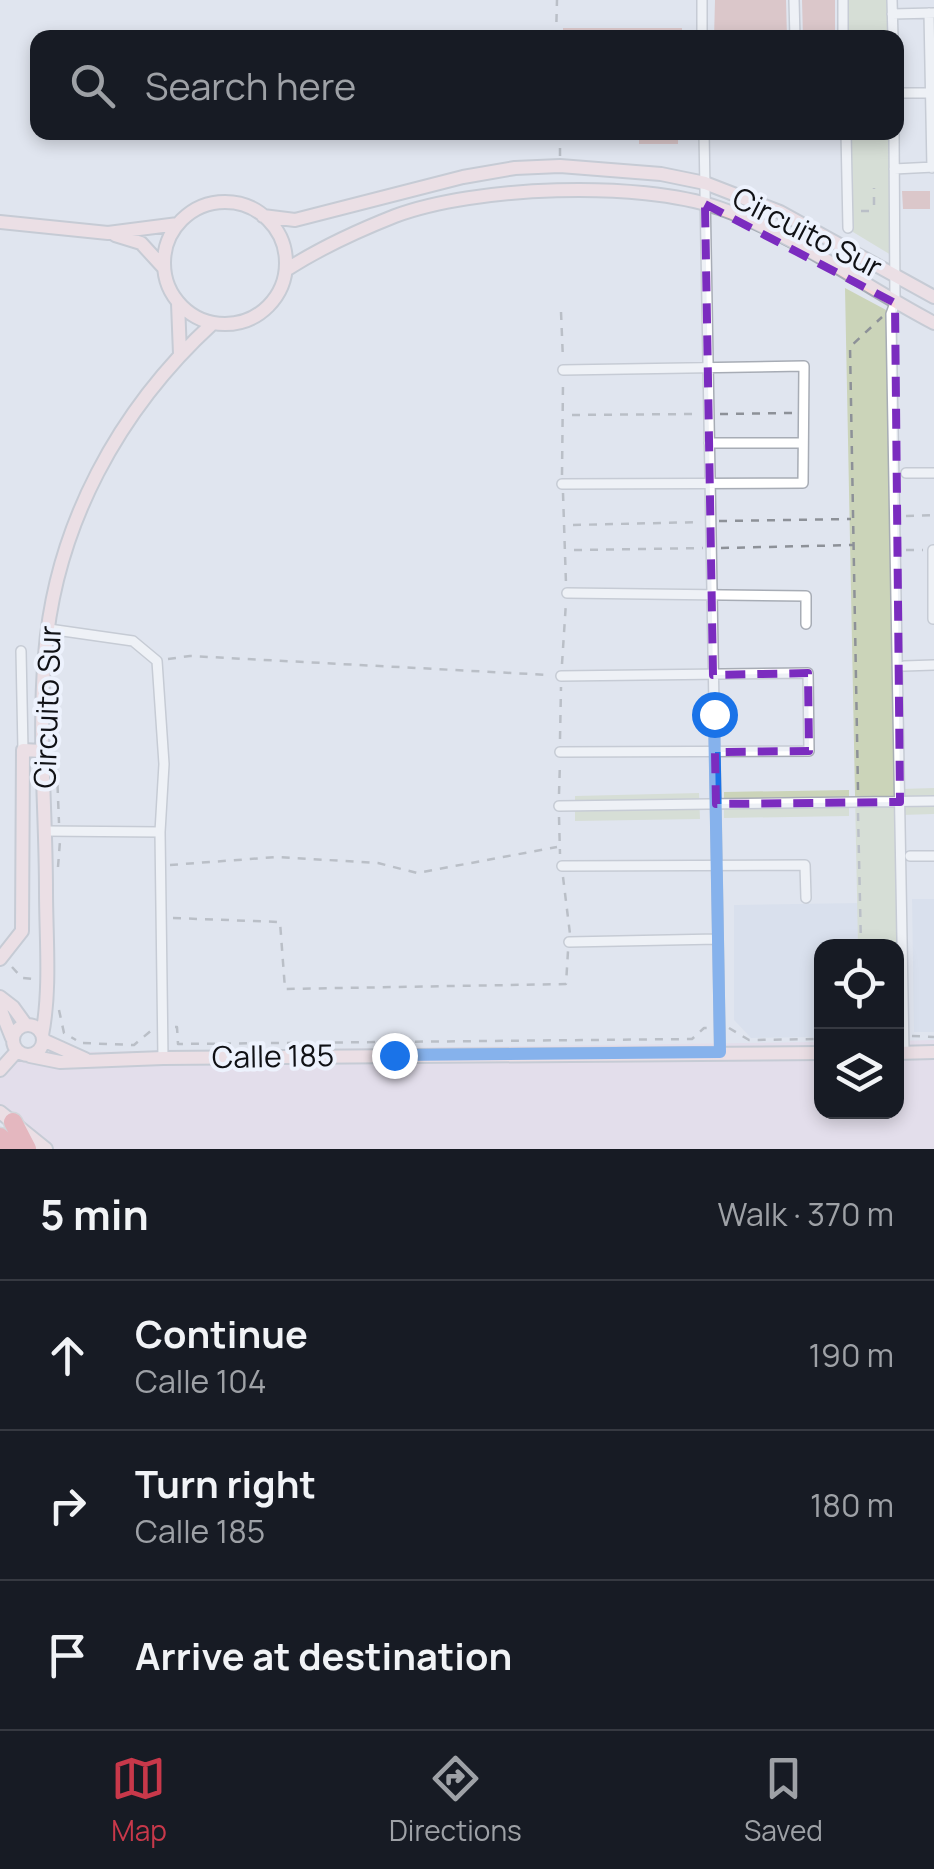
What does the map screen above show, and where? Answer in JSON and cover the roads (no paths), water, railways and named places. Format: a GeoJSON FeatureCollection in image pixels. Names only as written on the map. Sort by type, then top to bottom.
{"type":"FeatureCollection","features":[{"type":"Feature","properties":{"kind":"highway"},"geometry":{"type":"LineString","coordinates":[[6,1117],[27,1149]]}},
{"type":"Feature","properties":{"kind":"highway"},"geometry":{"type":"LineString","coordinates":[[0,1137],[13,1149]]}},
{"type":"Feature","properties":{"kind":"street"},"geometry":{"type":"LineString","coordinates":[[702,0],[702,30]]}},
{"type":"Feature","properties":{"kind":"street"},"geometry":{"type":"LineString","coordinates":[[794,0],[794,30]]}},
{"type":"Feature","properties":{"kind":"street"},"geometry":{"type":"LineString","coordinates":[[843,0],[843,30]]}},
{"type":"Feature","properties":{"kind":"street"},"geometry":{"type":"LineString","coordinates":[[892,6],[932,13],[933,168],[894,169]]}},
{"type":"Feature","properties":{"kind":"street"},"geometry":{"type":"LineString","coordinates":[[904,93],[932,93]]}},
{"type":"Feature","properties":{"kind":"street"},"geometry":{"type":"LineString","coordinates":[[704,140],[720,1052]]}},
{"type":"Feature","properties":{"kind":"street"},"geometry":{"type":"LineString","coordinates":[[846,140],[848,228]]}},
{"type":"Feature","properties":{"kind":"street"},"geometry":{"type":"LineString","coordinates":[[894,140],[895,277],[891,314],[900,1029]]}},
{"type":"Feature","properties":{"kind":"street","name":"Circuito Sur"},"geometry":{"type":"LineString","coordinates":[[264,216],[295,220],[463,176],[560,166],[661,174],[705,183],[780,212],[934,297]]}},
{"type":"Feature","properties":{"kind":"street","name":"Circuito Sur"},"geometry":{"type":"LineString","coordinates":[[286,270],[317,250],[398,215],[466,199],[576,189],[670,196],[705,204],[760,225],[892,308],[934,323]]}},
{"type":"Feature","properties":{"kind":"street"},"geometry":{"type":"LineString","coordinates":[[228,202],[247,206],[264,216],[281,240],[286,270],[269,306],[243,321],[213,323],[178,304],[163,267],[169,237],[178,224],[210,204],[228,202]]}},
{"type":"Feature","properties":{"kind":"street"},"geometry":{"type":"LineString","coordinates":[[0,222],[108,233],[141,242],[163,267]]}},
{"type":"Feature","properties":{"kind":"street"},"geometry":{"type":"LineString","coordinates":[[108,233],[178,224]]}},
{"type":"Feature","properties":{"kind":"street"},"geometry":{"type":"LineString","coordinates":[[178,304],[180,354]]}},
{"type":"Feature","properties":{"kind":"street","name":"Circuito Sur"},"geometry":{"type":"LineString","coordinates":[[43,1038],[46,850],[52,831],[42,750],[45,652],[56,584],[74,528],[107,451],[147,392],[213,323]]}},
{"type":"Feature","properties":{"kind":"street"},"geometry":{"type":"LineString","coordinates":[[562,484],[804,483],[804,366],[563,370]]}},
{"type":"Feature","properties":{"kind":"street"},"geometry":{"type":"LineString","coordinates":[[709,442],[803,442]]}},
{"type":"Feature","properties":{"kind":"street"},"geometry":{"type":"LineString","coordinates":[[906,473],[934,473]]}},
{"type":"Feature","properties":{"kind":"street"},"geometry":{"type":"LineString","coordinates":[[933,550],[933,619]]}},
{"type":"Feature","properties":{"kind":"street"},"geometry":{"type":"LineString","coordinates":[[567,593],[806,596],[806,624]]}},
{"type":"Feature","properties":{"kind":"street"},"geometry":{"type":"LineString","coordinates":[[48,629],[133,641],[157,661],[164,764],[160,832],[162,1058]]}},
{"type":"Feature","properties":{"kind":"street"},"geometry":{"type":"LineString","coordinates":[[2,958],[22,931],[22,651]]}},
{"type":"Feature","properties":{"kind":"street"},"geometry":{"type":"LineString","coordinates":[[904,666],[934,665]]}},
{"type":"Feature","properties":{"kind":"street"},"geometry":{"type":"LineString","coordinates":[[560,752],[809,750],[808,673],[561,676]]}},
{"type":"Feature","properties":{"kind":"street"},"geometry":{"type":"LineString","coordinates":[[23,750],[42,750]]}},
{"type":"Feature","properties":{"kind":"street"},"geometry":{"type":"LineString","coordinates":[[559,806],[934,802]]}},
{"type":"Feature","properties":{"kind":"street"},"geometry":{"type":"LineString","coordinates":[[52,831],[160,832]]}},
{"type":"Feature","properties":{"kind":"street"},"geometry":{"type":"LineString","coordinates":[[21,851],[46,850]]}},
{"type":"Feature","properties":{"kind":"street"},"geometry":{"type":"LineString","coordinates":[[910,856],[934,856]]}},
{"type":"Feature","properties":{"kind":"street"},"geometry":{"type":"LineString","coordinates":[[562,866],[805,865],[806,898]]}},
{"type":"Feature","properties":{"kind":"street"},"geometry":{"type":"LineString","coordinates":[[22,931],[46,932]]}},
{"type":"Feature","properties":{"kind":"street"},"geometry":{"type":"LineString","coordinates":[[569,942],[718,939]]}},
{"type":"Feature","properties":{"kind":"street","name":"Calle 185"},"geometry":{"type":"LineString","coordinates":[[0,997],[26,1025],[39,1030],[43,1038],[85,1059]]}},
{"type":"Feature","properties":{"kind":"street"},"geometry":{"type":"LineString","coordinates":[[0,1008],[14,1048]]}},
{"type":"Feature","properties":{"kind":"street"},"geometry":{"type":"LineString","coordinates":[[0,1070],[14,1048],[14,1032],[26,1025]]}},
{"type":"Feature","properties":{"kind":"street"},"geometry":{"type":"LineString","coordinates":[[14,1048],[42,1048],[43,1038]]}},
{"type":"Feature","properties":{"kind":"street","name":"Calle 185"},"geometry":{"type":"LineString","coordinates":[[14,1048],[60,1062],[814,1053]]}},
{"type":"Feature","properties":{"kind":"street"},"geometry":{"type":"LineString","coordinates":[[904,1053],[934,1052]]}},
{"type":"Feature","properties":{"kind":"street"},"geometry":{"type":"LineString","coordinates":[[6,1117],[46,1149]]}}]}
